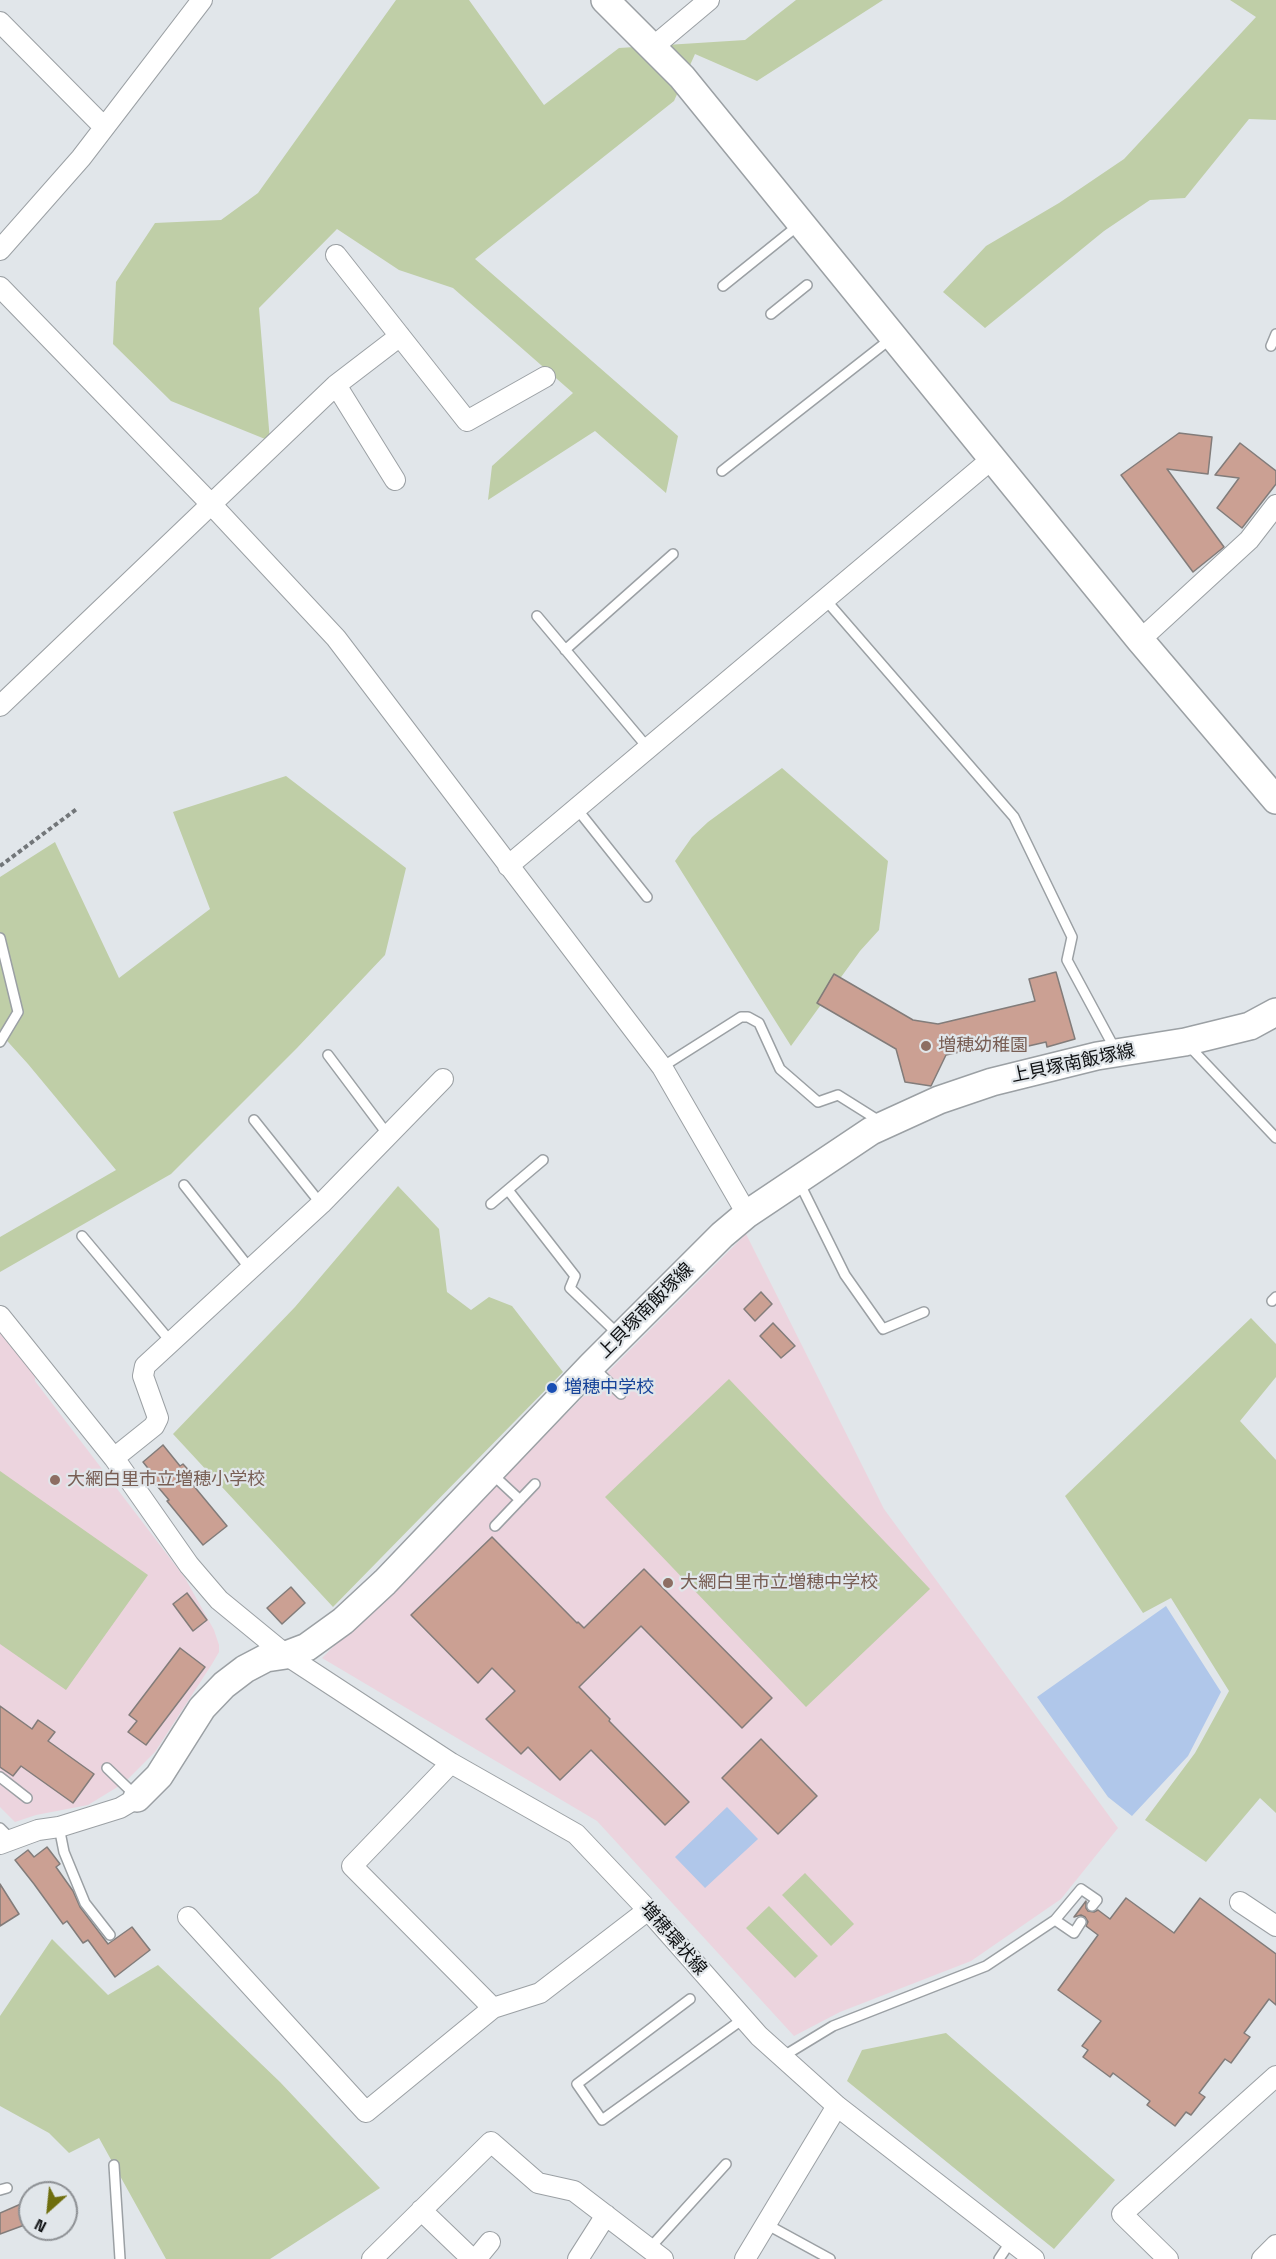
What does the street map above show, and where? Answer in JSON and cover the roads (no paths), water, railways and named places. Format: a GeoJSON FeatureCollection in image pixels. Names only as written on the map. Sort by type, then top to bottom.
{"type":"FeatureCollection","features":[{"type":"Feature","properties":{"kind":"street"},"geometry":{"type":"LineString","coordinates":[[0,250],[81,158],[202,0]]}},
{"type":"Feature","properties":{"kind":"street"},"geometry":{"type":"LineString","coordinates":[[605,0],[682,77],[1140,640],[1276,800]]}},
{"type":"Feature","properties":{"kind":"street"},"geometry":{"type":"LineString","coordinates":[[653,47],[709,0]]}},
{"type":"Feature","properties":{"kind":"street"},"geometry":{"type":"LineString","coordinates":[[6,28],[104,127]]}},
{"type":"Feature","properties":{"kind":"street"},"geometry":{"type":"LineString","coordinates":[[336,255],[467,422],[545,377]]}},
{"type":"Feature","properties":{"kind":"street"},"geometry":{"type":"LineString","coordinates":[[0,287],[210,503],[336,638],[662,1067],[747,1214]]}},
{"type":"Feature","properties":{"kind":"street"},"geometry":{"type":"LineString","coordinates":[[0,706],[336,385],[400,336]]}},
{"type":"Feature","properties":{"kind":"street"},"geometry":{"type":"LineString","coordinates":[[336,385],[394,480]]}},
{"type":"Feature","properties":{"kind":"street"},"geometry":{"type":"LineString","coordinates":[[508,866],[993,458]]}},
{"type":"Feature","properties":{"kind":"street"},"geometry":{"type":"LineString","coordinates":[[1140,640],[1249,540],[1276,505]]}},
{"type":"Feature","properties":{"kind":"street","name":"上貝塚南飯塚線"},"geometry":{"type":"LineString","coordinates":[[4,1837],[59,1827],[120,1808],[137,1798],[159,1776],[202,1708],[224,1685],[245,1669],[266,1658],[286,1655],[308,1647],[343,1621],[386,1582],[591,1365],[722,1235],[747,1214],[872,1131],[939,1100],[992,1082],[1117,1053],[1185,1042],[1250,1026],[1276,1011]]}},
{"type":"Feature","properties":{"kind":"street"},"geometry":{"type":"LineString","coordinates":[[114,1458],[154,1426],[158,1418],[143,1376],[145,1366],[321,1204],[443,1079]]}},
{"type":"Feature","properties":{"kind":"street","name":"増穂環状線"},"geometry":{"type":"LineString","coordinates":[[0,1316],[114,1458],[189,1565],[219,1600],[286,1655],[451,1763],[576,1834],[648,1910],[743,2019],[782,2057],[837,2106],[1034,2259]]}},
{"type":"Feature","properties":{"kind":"street"},"geometry":{"type":"LineString","coordinates":[[451,1763],[352,1866],[493,2008]]}},
{"type":"Feature","properties":{"kind":"street"},"geometry":{"type":"LineString","coordinates":[[1240,1902],[1276,1926]]}},
{"type":"Feature","properties":{"kind":"street"},"geometry":{"type":"LineString","coordinates":[[188,1917],[366,2112],[493,2008],[540,1993],[648,1910]]}},
{"type":"Feature","properties":{"kind":"street"},"geometry":{"type":"LineString","coordinates":[[1168,2259],[1122,2214],[1276,2076]]}},
{"type":"Feature","properties":{"kind":"street"},"geometry":{"type":"LineString","coordinates":[[745,2259],[837,2106]]}},
{"type":"Feature","properties":{"kind":"street"},"geometry":{"type":"LineString","coordinates":[[372,2259],[491,2142],[538,2183],[574,2191],[656,2254]]}},
{"type":"Feature","properties":{"kind":"street"},"geometry":{"type":"LineString","coordinates":[[422,2210],[474,2259],[490,2242]]}},
{"type":"Feature","properties":{"kind":"street"},"geometry":{"type":"LineString","coordinates":[[578,2259],[606,2215]]}},
{"type":"Feature","properties":{"kind":"street"},"geometry":{"type":"LineString","coordinates":[[1262,2259],[1276,2245]]}},
{"type":"Feature","properties":{"kind":"lane"},"geometry":{"type":"LineString","coordinates":[[723,286],[802,223]]}},
{"type":"Feature","properties":{"kind":"lane"},"geometry":{"type":"LineString","coordinates":[[771,314],[807,285]]}},
{"type":"Feature","properties":{"kind":"lane"},"geometry":{"type":"LineString","coordinates":[[1271,346],[1276,334]]}},
{"type":"Feature","properties":{"kind":"lane"},"geometry":{"type":"LineString","coordinates":[[722,471],[893,337]]}},
{"type":"Feature","properties":{"kind":"lane"},"geometry":{"type":"LineString","coordinates":[[565,650],[673,554]]}},
{"type":"Feature","properties":{"kind":"lane"},"geometry":{"type":"LineString","coordinates":[[824,598],[1014,817],[1072,937],[1067,960],[1117,1053]]}},
{"type":"Feature","properties":{"kind":"lane"},"geometry":{"type":"LineString","coordinates":[[537,616],[648,748]]}},
{"type":"Feature","properties":{"kind":"lane"},"geometry":{"type":"LineString","coordinates":[[577,809],[647,897]]}},
{"type":"Feature","properties":{"kind":"lane"},"geometry":{"type":"LineString","coordinates":[[0,938],[18,1012],[0,1042]]}},
{"type":"Feature","properties":{"kind":"lane"},"geometry":{"type":"LineString","coordinates":[[662,1067],[741,1017],[748,1017],[759,1023],[780,1069],[818,1102],[838,1095],[885,1124]]}},
{"type":"Feature","properties":{"kind":"lane"},"geometry":{"type":"LineString","coordinates":[[1185,1042],[1276,1138]]}},
{"type":"Feature","properties":{"kind":"lane"},"geometry":{"type":"LineString","coordinates":[[328,1055],[388,1135]]}},
{"type":"Feature","properties":{"kind":"lane"},"geometry":{"type":"LineString","coordinates":[[254,1120],[321,1204]]}},
{"type":"Feature","properties":{"kind":"lane"},"geometry":{"type":"LineString","coordinates":[[491,1204],[543,1160]]}},
{"type":"Feature","properties":{"kind":"lane"},"geometry":{"type":"LineString","coordinates":[[798,1180],[845,1275],[883,1329],[924,1312]]}},
{"type":"Feature","properties":{"kind":"lane"},"geometry":{"type":"LineString","coordinates":[[184,1185],[251,1270]]}},
{"type":"Feature","properties":{"kind":"lane"},"geometry":{"type":"LineString","coordinates":[[508,1190],[575,1276],[570,1288],[621,1337]]}},
{"type":"Feature","properties":{"kind":"lane"},"geometry":{"type":"LineString","coordinates":[[82,1236],[171,1342]]}},
{"type":"Feature","properties":{"kind":"lane"},"geometry":{"type":"LineString","coordinates":[[591,1365],[621,1394]]}},
{"type":"Feature","properties":{"kind":"lane"},"geometry":{"type":"LineString","coordinates":[[490,1472],[520,1500]]}},
{"type":"Feature","properties":{"kind":"lane"},"geometry":{"type":"LineString","coordinates":[[495,1526],[535,1484]]}},
{"type":"Feature","properties":{"kind":"lane"},"geometry":{"type":"LineString","coordinates":[[106,1768],[137,1798]]}},
{"type":"Feature","properties":{"kind":"lane"},"geometry":{"type":"LineString","coordinates":[[0,1778],[27,1798]]}},
{"type":"Feature","properties":{"kind":"lane"},"geometry":{"type":"LineString","coordinates":[[59,1827],[64,1852],[85,1903],[110,1935]]}},
{"type":"Feature","properties":{"kind":"lane"},"geometry":{"type":"LineString","coordinates":[[782,2057],[833,2026],[980,1970],[1055,1920],[1081,1889],[1097,1900],[1092,1906]]}},
{"type":"Feature","properties":{"kind":"lane"},"geometry":{"type":"LineString","coordinates":[[1055,1920],[1074,1933],[1081,1922]]}},
{"type":"Feature","properties":{"kind":"lane"},"geometry":{"type":"LineString","coordinates":[[690,1999],[577,2084],[602,2120],[743,2019]]}},
{"type":"Feature","properties":{"kind":"lane"},"geometry":{"type":"LineString","coordinates":[[656,2254],[726,2164]]}},
{"type":"Feature","properties":{"kind":"lane"},"geometry":{"type":"LineString","coordinates":[[114,2165],[120,2259]]}},
{"type":"Feature","properties":{"kind":"lane"},"geometry":{"type":"LineString","coordinates":[[766,2224],[830,2259]]}},
{"type":"Feature","properties":{"kind":"lane"},"geometry":{"type":"LineString","coordinates":[[999,2259],[1011,2241]]}},
{"type":"Feature","properties":{"kind":"water"},"geometry":{"type":"Polygon","coordinates":[[[1166,1606],[1221,1692],[1188,1756],[1132,1816],[1108,1797],[1037,1697],[1166,1606]]]}},
{"type":"Feature","properties":{"kind":"water"},"geometry":{"type":"Polygon","coordinates":[[[727,1807],[758,1839],[705,1888],[675,1857],[727,1807]]]}},
{"type":"Feature","properties":{"kind":"place","name":"増穂幼稚園"},"geometry":{"type":"Point","coordinates":[926,1046]}},
{"type":"Feature","properties":{"kind":"place","name":"増穂中学校"},"geometry":{"type":"Point","coordinates":[552,1388]}},
{"type":"Feature","properties":{"kind":"place","name":"大網白里市立増穂小学校"},"geometry":{"type":"Point","coordinates":[55,1480]}},
{"type":"Feature","properties":{"kind":"place","name":"大網白里市立増穂中学校"},"geometry":{"type":"Point","coordinates":[668,1583]}}]}
